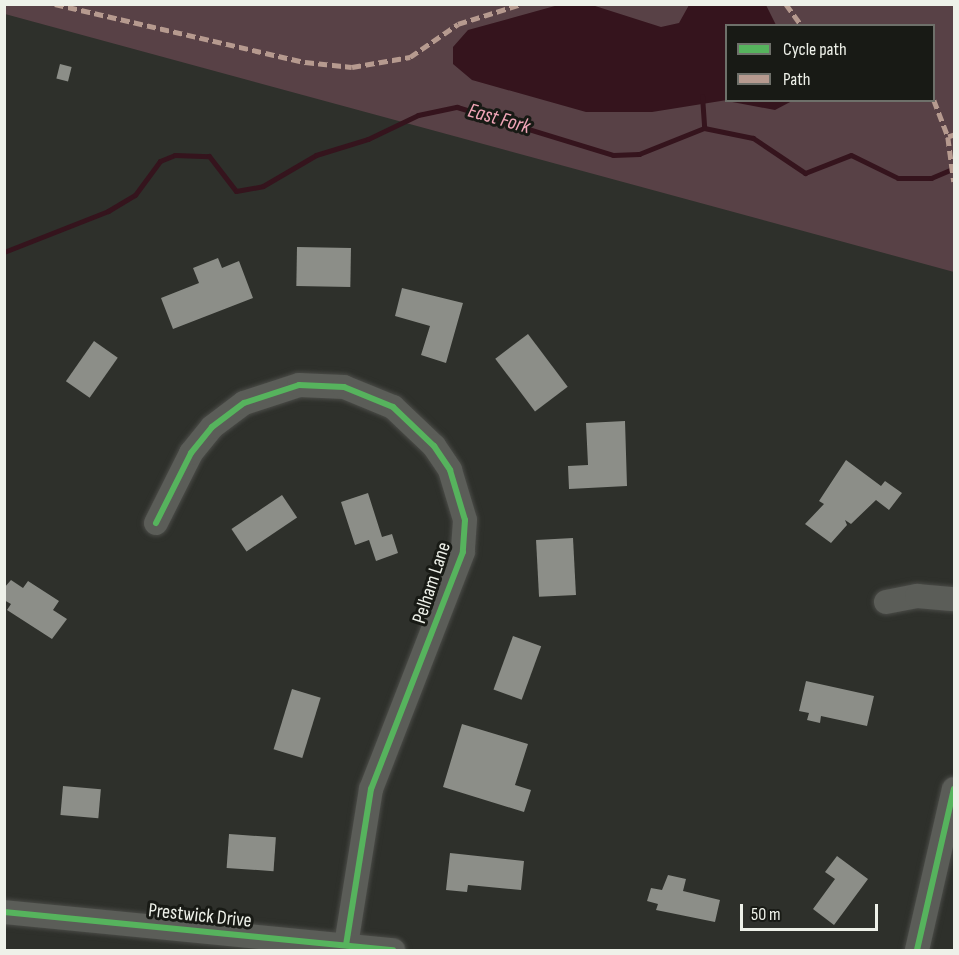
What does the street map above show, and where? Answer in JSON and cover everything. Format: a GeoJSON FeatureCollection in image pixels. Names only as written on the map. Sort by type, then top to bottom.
{"type":"FeatureCollection","features":[{"type":"Feature","properties":{"kind":"street","name":"Pelham Lane"},"geometry":{"type":"LineString","coordinates":[[156,523],[191,453],[212,427],[244,403],[299,385],[344,387],[393,407],[434,446],[450,470],[461,498],[463,552],[371,789],[346,945]]}},
{"type":"Feature","properties":{"kind":"street"},"geometry":{"type":"LineString","coordinates":[[886,602],[924,596],[954,599]]}},
{"type":"Feature","properties":{"kind":"street"},"geometry":{"type":"LineString","coordinates":[[917,951],[954,789]]}},
{"type":"Feature","properties":{"kind":"street","name":"Prestwick Drive"},"geometry":{"type":"LineString","coordinates":[[4,912],[230,944],[346,945],[393,951]]}},
{"type":"Feature","properties":{"kind":"shaded area"},"geometry":{"type":"Polygon","coordinates":[[[562,4],[592,5],[661,27],[679,23],[689,5],[766,5],[776,24],[725,24],[725,100],[652,112],[586,112],[472,80],[453,64],[453,47],[468,30],[562,4]]]}},
{"type":"Feature","properties":{"kind":"shaded area"},"geometry":{"type":"Polygon","coordinates":[[[4,5],[954,5],[954,272],[5,14],[4,5]]]}},
{"type":"Feature","properties":{"kind":"shaded area"},"geometry":{"type":"Polygon","coordinates":[[[732,102],[790,102],[775,110],[732,102]]]}},
{"type":"Feature","properties":{"kind":"building"},"geometry":{"type":"Polygon","coordinates":[[[60,64],[72,67],[68,81],[56,79],[60,64]]]}},
{"type":"Feature","properties":{"kind":"building"},"geometry":{"type":"Polygon","coordinates":[[[297,247],[351,248],[350,287],[296,286],[297,247]]]}},
{"type":"Feature","properties":{"kind":"building"},"geometry":{"type":"Polygon","coordinates":[[[218,258],[222,268],[239,261],[253,298],[173,329],[161,298],[199,283],[193,268],[218,258]]]}},
{"type":"Feature","properties":{"kind":"building"},"geometry":{"type":"Polygon","coordinates":[[[402,288],[463,303],[446,363],[421,355],[430,326],[395,316],[402,288]]]}},
{"type":"Feature","properties":{"kind":"building"},"geometry":{"type":"Polygon","coordinates":[[[528,334],[568,387],[535,411],[495,359],[528,334]]]}},
{"type":"Feature","properties":{"kind":"building"},"geometry":{"type":"Polygon","coordinates":[[[94,341],[118,358],[90,398],[66,381],[94,341]]]}},
{"type":"Feature","properties":{"kind":"building"},"geometry":{"type":"Polygon","coordinates":[[[625,421],[627,486],[569,489],[568,466],[588,465],[586,423],[625,421]]]}},
{"type":"Feature","properties":{"kind":"building"},"geometry":{"type":"Polygon","coordinates":[[[846,460],[881,486],[885,481],[902,493],[889,510],[876,500],[851,524],[845,520],[847,525],[831,543],[805,524],[824,504],[819,501],[846,460]]]}},
{"type":"Feature","properties":{"kind":"building"},"geometry":{"type":"Polygon","coordinates":[[[368,493],[382,537],[392,534],[398,553],[376,561],[369,540],[355,545],[341,502],[368,493]]]}},
{"type":"Feature","properties":{"kind":"building"},"geometry":{"type":"Polygon","coordinates":[[[282,495],[297,517],[247,551],[231,529],[282,495]]]}},
{"type":"Feature","properties":{"kind":"building"},"geometry":{"type":"Polygon","coordinates":[[[573,538],[576,595],[539,597],[536,540],[573,538]]]}},
{"type":"Feature","properties":{"kind":"building"},"geometry":{"type":"Polygon","coordinates":[[[11,580],[23,588],[28,581],[59,601],[53,610],[67,619],[52,639],[7,610],[11,604],[4,600],[4,588],[11,580]]]}},
{"type":"Feature","properties":{"kind":"building"},"geometry":{"type":"Polygon","coordinates":[[[513,636],[541,646],[522,700],[494,690],[513,636]]]}},
{"type":"Feature","properties":{"kind":"building"},"geometry":{"type":"Polygon","coordinates":[[[806,681],[874,696],[867,726],[821,716],[820,723],[807,720],[809,713],[799,711],[806,681]]]}},
{"type":"Feature","properties":{"kind":"building"},"geometry":{"type":"Polygon","coordinates":[[[292,689],[321,698],[302,758],[274,749],[292,689]]]}},
{"type":"Feature","properties":{"kind":"building"},"geometry":{"type":"Polygon","coordinates":[[[462,724],[528,744],[515,785],[531,790],[524,812],[443,787],[462,724]]]}},
{"type":"Feature","properties":{"kind":"building"},"geometry":{"type":"Polygon","coordinates":[[[63,786],[101,789],[98,818],[60,815],[63,786]]]}},
{"type":"Feature","properties":{"kind":"building"},"geometry":{"type":"Polygon","coordinates":[[[229,834],[276,837],[274,871],[227,868],[229,834]]]}},
{"type":"Feature","properties":{"kind":"building"},"geometry":{"type":"Polygon","coordinates":[[[450,853],[524,861],[521,890],[468,885],[467,892],[446,890],[450,853]]]}},
{"type":"Feature","properties":{"kind":"building"},"geometry":{"type":"Polygon","coordinates":[[[837,856],[868,879],[834,925],[813,909],[835,879],[825,872],[837,856]]]}},
{"type":"Feature","properties":{"kind":"building"},"geometry":{"type":"Polygon","coordinates":[[[668,875],[686,879],[683,891],[720,900],[715,922],[656,910],[658,904],[647,901],[651,888],[662,890],[668,875]]]}},
{"type":"Feature","properties":{"kind":"waterway"},"geometry":{"type":"LineString","coordinates":[[702,96],[704,128]]}},
{"type":"Feature","properties":{"kind":"waterway","name":"East Fork"},"geometry":{"type":"LineString","coordinates":[[4,252],[108,211],[135,195],[160,161],[175,155],[209,156],[236,191],[263,186],[316,155],[368,139],[418,115],[457,107],[613,155],[639,154],[704,128],[753,138],[805,173],[851,155],[898,178],[931,178],[954,168]]}},
{"type":"Feature","properties":{"kind":"marked path"},"geometry":{"type":"LineString","coordinates":[[55,4],[305,62],[352,67],[410,57],[458,24],[521,4]]}},
{"type":"Feature","properties":{"kind":"marked path"},"geometry":{"type":"LineString","coordinates":[[786,4],[801,24]]}},
{"type":"Feature","properties":{"kind":"marked path"},"geometry":{"type":"LineString","coordinates":[[935,102],[948,137]]}},
{"type":"Feature","properties":{"kind":"marked path"},"geometry":{"type":"LineString","coordinates":[[954,135],[948,137],[954,182]]}},
{"type":"Feature","properties":{"kind":"cycle path"},"geometry":{"type":"LineString","coordinates":[[156,523],[191,453],[212,427],[244,403],[299,385],[344,387],[393,407],[434,446],[450,470],[465,520],[463,552],[371,789],[346,945]]}},
{"type":"Feature","properties":{"kind":"cycle path"},"geometry":{"type":"LineString","coordinates":[[917,950],[954,789]]}},
{"type":"Feature","properties":{"kind":"cycle path"},"geometry":{"type":"LineString","coordinates":[[4,912],[393,950]]}}]}
